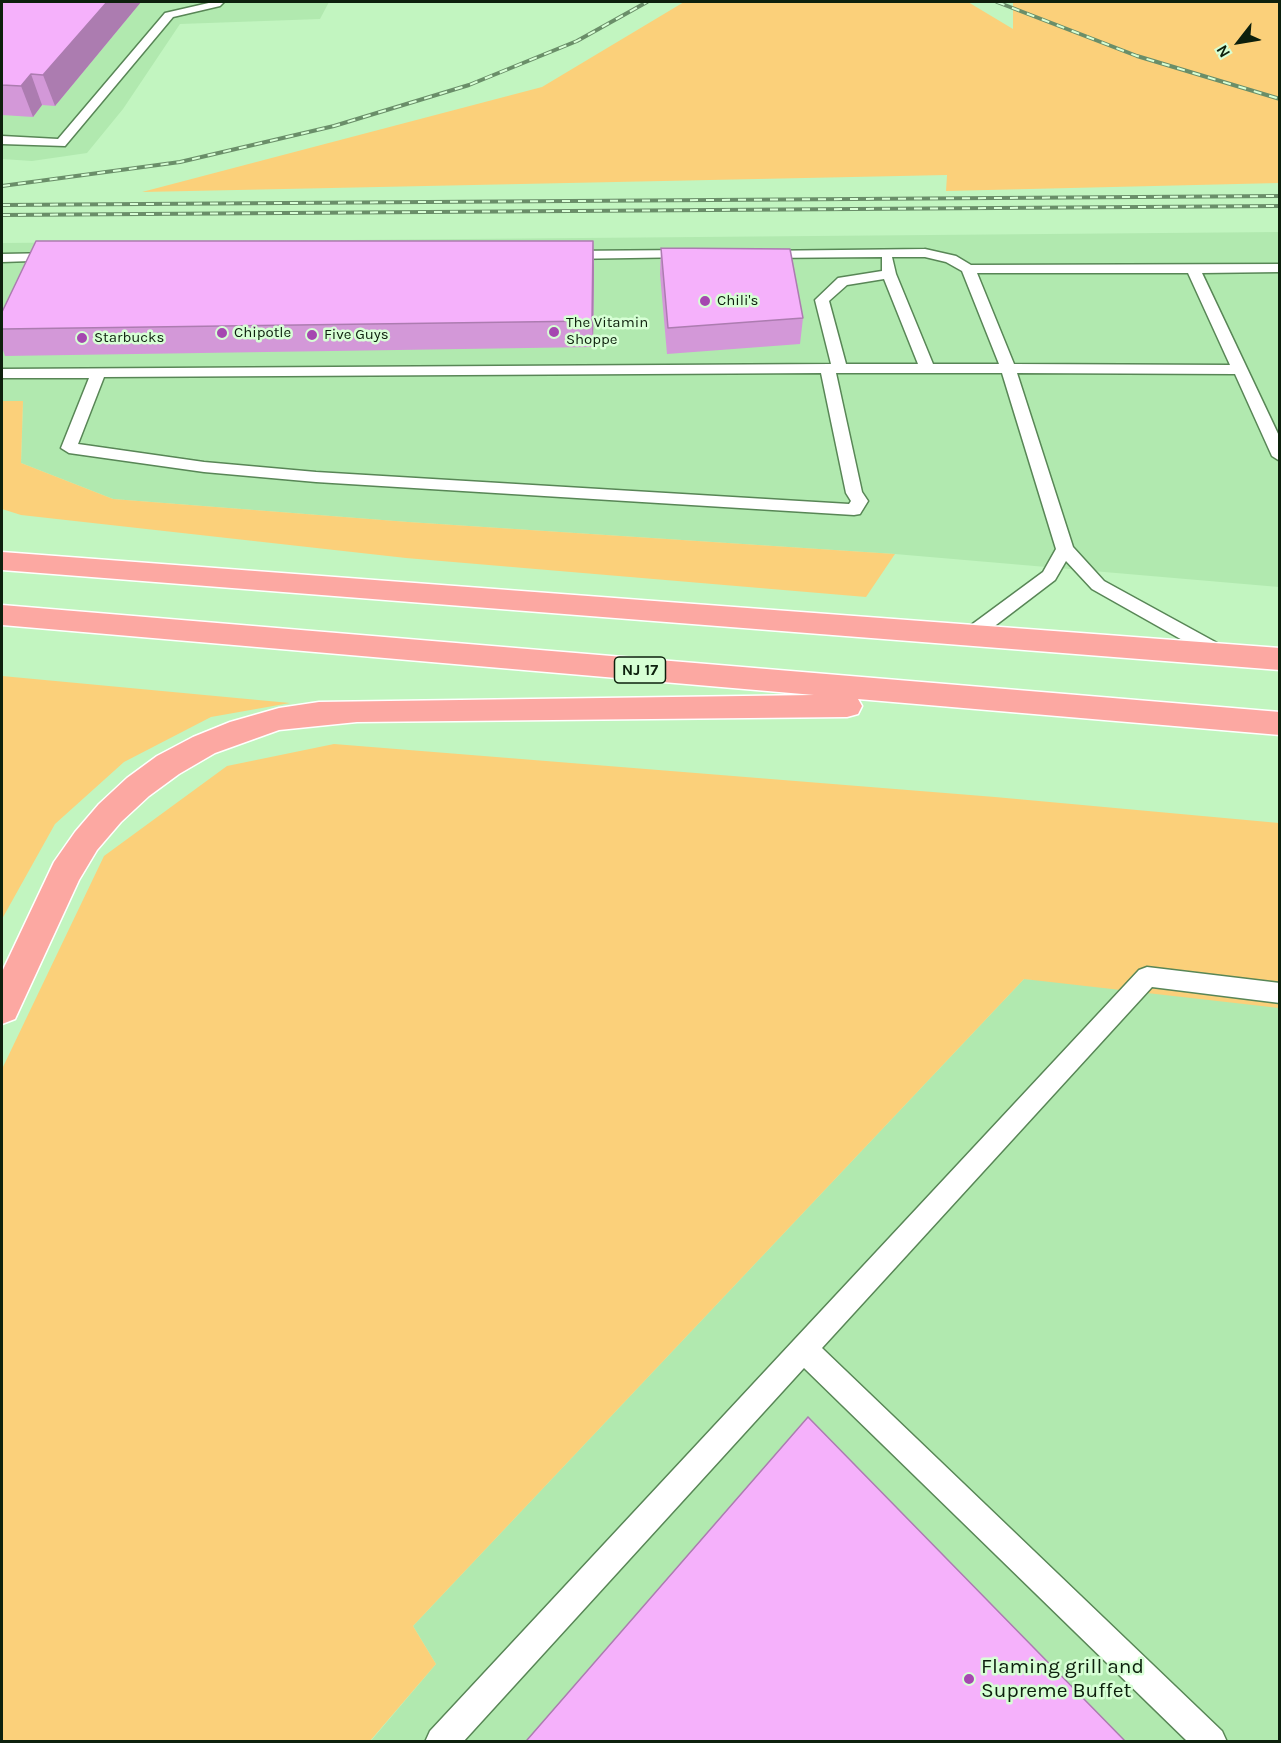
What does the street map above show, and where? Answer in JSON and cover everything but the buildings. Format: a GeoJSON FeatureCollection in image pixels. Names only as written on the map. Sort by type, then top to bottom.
{"type":"FeatureCollection","features":[{"type":"Feature","properties":{"kind":"highway"},"geometry":{"type":"LineString","coordinates":[[7,558],[1280,659]]}},
{"type":"Feature","properties":{"kind":"highway","name":"NJ 17"},"geometry":{"type":"LineString","coordinates":[[2,615],[1280,724]]}},
{"type":"Feature","properties":{"kind":"highway"},"geometry":{"type":"LineString","coordinates":[[2,1008],[66,872],[86,841],[110,813],[138,787],[168,765],[242,730],[289,717],[357,711],[1038,704]]}},
{"type":"Feature","properties":{"kind":"lane"},"geometry":{"type":"LineString","coordinates":[[2,140],[62,143],[169,15],[219,2]]}},
{"type":"Feature","properties":{"kind":"lane"},"geometry":{"type":"LineString","coordinates":[[886,253],[889,274],[927,368]]}},
{"type":"Feature","properties":{"kind":"lane"},"geometry":{"type":"LineString","coordinates":[[743,254],[925,253],[951,259],[968,269],[1280,268]]}},
{"type":"Feature","properties":{"kind":"lane"},"geometry":{"type":"LineString","coordinates":[[553,255],[708,254]]}},
{"type":"Feature","properties":{"kind":"lane"},"geometry":{"type":"LineString","coordinates":[[20,276],[29,257]]}},
{"type":"Feature","properties":{"kind":"lane"},"geometry":{"type":"LineString","coordinates":[[2,258],[65,257]]}},
{"type":"Feature","properties":{"kind":"lane"},"geometry":{"type":"LineString","coordinates":[[968,269],[1008,369],[1065,549],[1098,585],[1222,654]]}},
{"type":"Feature","properties":{"kind":"lane"},"geometry":{"type":"LineString","coordinates":[[1193,269],[1238,370],[1280,456]]}},
{"type":"Feature","properties":{"kind":"lane"},"geometry":{"type":"LineString","coordinates":[[98,373],[69,448],[204,467],[316,477],[854,510],[860,501],[854,493],[822,300],[843,281],[889,274]]}},
{"type":"Feature","properties":{"kind":"lane"},"geometry":{"type":"LineString","coordinates":[[2,374],[834,368],[1238,370]]}},
{"type":"Feature","properties":{"kind":"lane"},"geometry":{"type":"LineString","coordinates":[[969,636],[1049,576],[1065,549]]}},
{"type":"Feature","properties":{"kind":"lane"},"geometry":{"type":"LineString","coordinates":[[441,1742],[1147,976],[1280,993]]}},
{"type":"Feature","properties":{"kind":"lane"},"geometry":{"type":"LineString","coordinates":[[803,1349],[1210,1742]]}},
{"type":"Feature","properties":{"kind":"shaded area"},"geometry":{"type":"Polygon","coordinates":[[[2,2],[329,2],[320,19],[180,24],[123,109],[87,153],[32,161],[2,159],[2,2]]]}},
{"type":"Feature","properties":{"kind":"shaded area"},"geometry":{"type":"Polygon","coordinates":[[[684,2],[968,2],[1013,29],[1013,2],[1279,2],[1279,183],[946,191],[947,175],[142,192],[542,87],[684,2]]]}},
{"type":"Feature","properties":{"kind":"shaded area"},"geometry":{"type":"Polygon","coordinates":[[[1279,232],[1279,587],[895,554],[408,522],[113,499],[21,463],[23,401],[2,401],[2,243],[1279,232]]]}},
{"type":"Feature","properties":{"kind":"shaded area"},"geometry":{"type":"Polygon","coordinates":[[[2,401],[23,401],[21,463],[113,499],[408,522],[895,554],[866,597],[406,558],[21,515],[2,509],[2,401]]]}},
{"type":"Feature","properties":{"kind":"shaded area"},"geometry":{"type":"Polygon","coordinates":[[[2,676],[290,703],[211,717],[124,762],[55,824],[2,919],[2,676]]]}},
{"type":"Feature","properties":{"kind":"shaded area"},"geometry":{"type":"Polygon","coordinates":[[[334,744],[995,797],[1279,823],[1279,1008],[1024,979],[413,1626],[436,1664],[370,1741],[2,1741],[2,1069],[104,856],[227,766],[334,744]]]}},
{"type":"Feature","properties":{"kind":"shaded area"},"geometry":{"type":"Polygon","coordinates":[[[1024,979],[1279,993],[1279,1741],[370,1742],[436,1664],[413,1626],[1024,979]]]}},
{"type":"Feature","properties":{"kind":"railway"},"geometry":{"type":"LineString","coordinates":[[2,186],[180,162],[334,126],[469,85],[577,41],[647,2]]}},
{"type":"Feature","properties":{"kind":"railway"},"geometry":{"type":"LineString","coordinates":[[997,2],[1137,56],[1280,99]]}},
{"type":"Feature","properties":{"kind":"railway"},"geometry":{"type":"LineString","coordinates":[[2,205],[1280,196]]}},
{"type":"Feature","properties":{"kind":"railway"},"geometry":{"type":"LineString","coordinates":[[2,215],[1280,206]]}},
{"type":"Feature","properties":{"kind":"place","name":"Chili's"},"geometry":{"type":"Point","coordinates":[705,301]}},
{"type":"Feature","properties":{"kind":"place","name":"The Vitamin Shoppe"},"geometry":{"type":"Point","coordinates":[554,332]}},
{"type":"Feature","properties":{"kind":"place","name":"Chipotle"},"geometry":{"type":"Point","coordinates":[222,333]}},
{"type":"Feature","properties":{"kind":"place","name":"Five Guys"},"geometry":{"type":"Point","coordinates":[312,335]}},
{"type":"Feature","properties":{"kind":"place","name":"Starbucks"},"geometry":{"type":"Point","coordinates":[82,338]}},
{"type":"Feature","properties":{"kind":"place","name":"Flaming grill and Supreme Buffet"},"geometry":{"type":"Point","coordinates":[969,1679]}}]}
